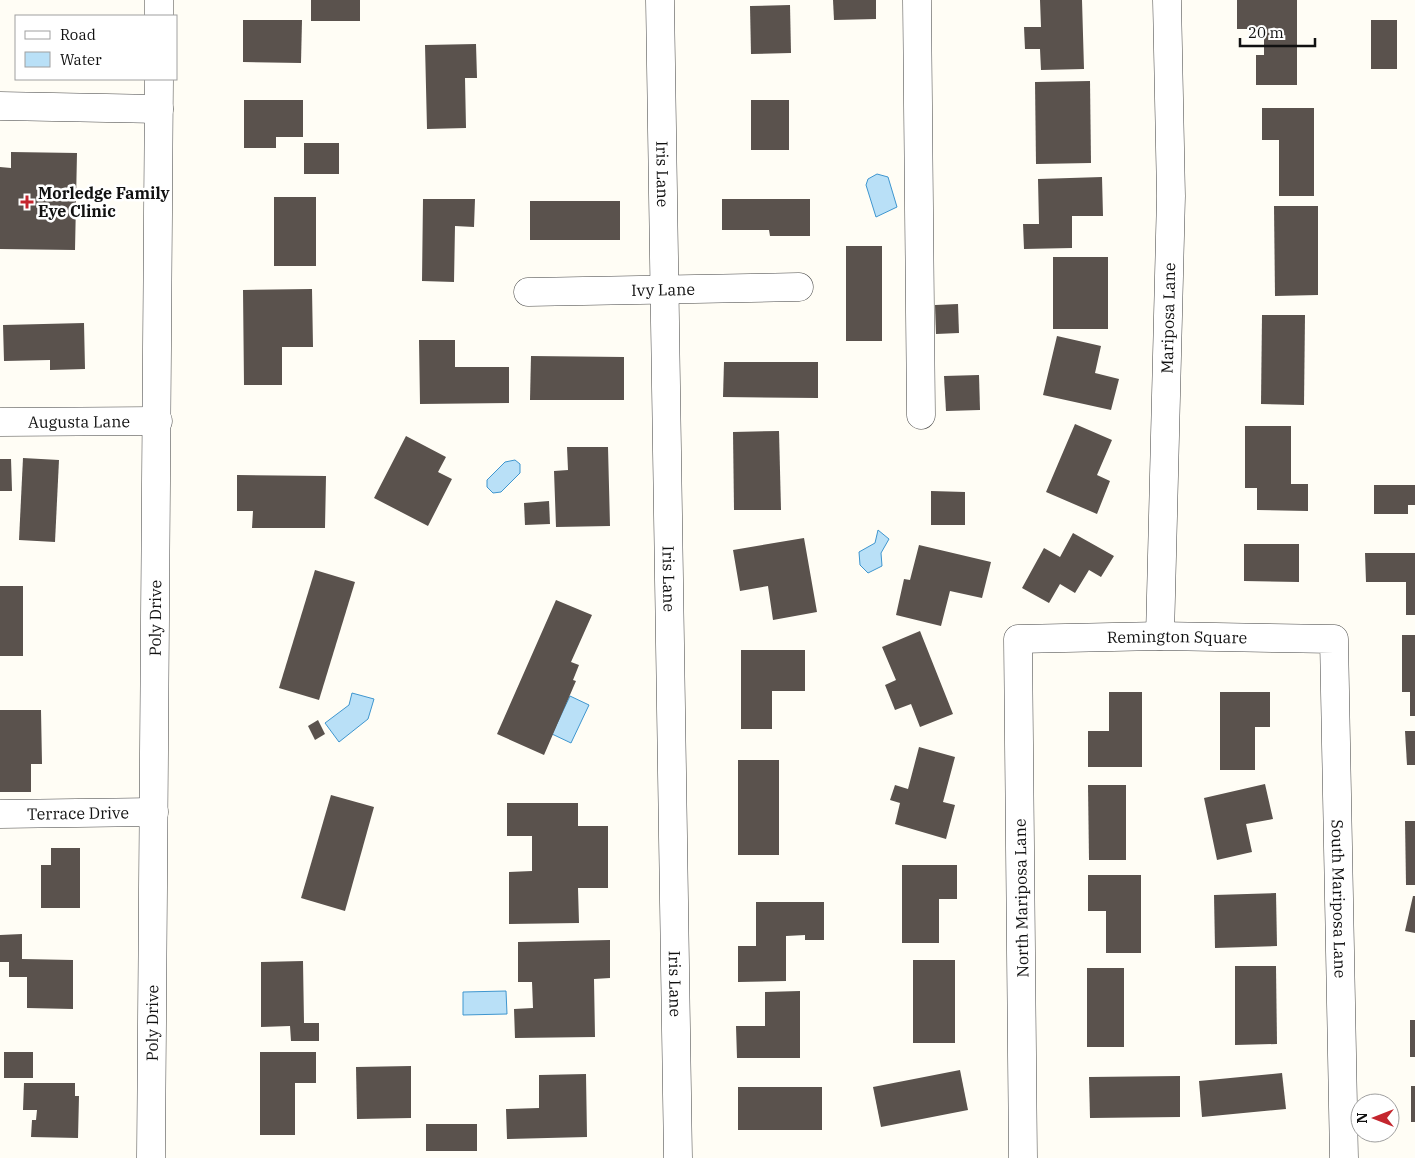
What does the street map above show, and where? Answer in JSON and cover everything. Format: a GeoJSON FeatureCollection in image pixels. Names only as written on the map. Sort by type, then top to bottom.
{"type":"FeatureCollection","features":[{"type":"Feature","properties":{"kind":"street"},"geometry":{"type":"LineString","coordinates":[[159,0],[159,15]]}},
{"type":"Feature","properties":{"kind":"street","name":"Iris Lane"},"geometry":{"type":"LineString","coordinates":[[660,0],[678,1158]]}},
{"type":"Feature","properties":{"kind":"street"},"geometry":{"type":"LineString","coordinates":[[916,0],[921,415]]}},
{"type":"Feature","properties":{"kind":"street","name":"Mariposa Lane"},"geometry":{"type":"LineString","coordinates":[[1160,636],[1171,196],[1167,0]]}},
{"type":"Feature","properties":{"kind":"street","name":"Poly Drive"},"geometry":{"type":"LineString","coordinates":[[151,1158],[158,421],[159,80]]}},
{"type":"Feature","properties":{"kind":"street"},"geometry":{"type":"LineString","coordinates":[[0,106],[159,109]]}},
{"type":"Feature","properties":{"kind":"street","name":"Ivy Lane"},"geometry":{"type":"LineString","coordinates":[[528,292],[799,287]]}},
{"type":"Feature","properties":{"kind":"street","name":"Augusta Lane"},"geometry":{"type":"LineString","coordinates":[[0,422],[158,421]]}},
{"type":"Feature","properties":{"kind":"street","name":"Remington Square"},"geometry":{"type":"LineString","coordinates":[[1018,639],[1160,636],[1334,639]]}},
{"type":"Feature","properties":{"kind":"street","name":"North Mariposa Lane"},"geometry":{"type":"LineString","coordinates":[[1018,639],[1023,1158]]}},
{"type":"Feature","properties":{"kind":"street","name":"South Mariposa Lane"},"geometry":{"type":"LineString","coordinates":[[1334,639],[1344,1158]]}},
{"type":"Feature","properties":{"kind":"street","name":"Terrace Drive"},"geometry":{"type":"LineString","coordinates":[[0,814],[154,812]]}},
{"type":"Feature","properties":{"kind":"water"},"geometry":{"type":"Polygon","coordinates":[[[877,174],[888,177],[897,207],[876,217],[866,185],[868,179],[877,174]]]}},
{"type":"Feature","properties":{"kind":"water"},"geometry":{"type":"Polygon","coordinates":[[[515,460],[520,464],[520,473],[501,492],[493,493],[487,487],[487,480],[505,462],[515,460]]]}},
{"type":"Feature","properties":{"kind":"water"},"geometry":{"type":"Polygon","coordinates":[[[878,530],[889,539],[881,553],[882,566],[868,573],[860,565],[859,552],[875,543],[878,530]]]}},
{"type":"Feature","properties":{"kind":"water"},"geometry":{"type":"Polygon","coordinates":[[[352,693],[374,699],[368,719],[339,742],[325,723],[349,705],[352,693]]]}},
{"type":"Feature","properties":{"kind":"water"},"geometry":{"type":"Polygon","coordinates":[[[570,696],[589,705],[571,743],[552,734],[570,696]]]}},
{"type":"Feature","properties":{"kind":"water"},"geometry":{"type":"Polygon","coordinates":[[[506,991],[507,1014],[463,1015],[463,992],[506,991]]]}},
{"type":"Feature","properties":{"kind":"building"},"geometry":{"type":"Polygon","coordinates":[[[311,0],[360,0],[360,21],[311,21],[311,0]]]}},
{"type":"Feature","properties":{"kind":"building"},"geometry":{"type":"Polygon","coordinates":[[[833,0],[876,0],[876,19],[834,20],[833,0]]]}},
{"type":"Feature","properties":{"kind":"building"},"geometry":{"type":"Polygon","coordinates":[[[1040,0],[1082,0],[1084,69],[1041,70],[1040,49],[1025,49],[1024,27],[1041,27],[1040,0]]]}},
{"type":"Feature","properties":{"kind":"building"},"geometry":{"type":"Polygon","coordinates":[[[1237,0],[1297,0],[1297,85],[1256,85],[1256,55],[1264,55],[1264,29],[1237,29],[1237,0]]]}},
{"type":"Feature","properties":{"kind":"building"},"geometry":{"type":"Polygon","coordinates":[[[790,5],[791,53],[751,54],[750,6],[790,5]]]}},
{"type":"Feature","properties":{"kind":"building"},"geometry":{"type":"Polygon","coordinates":[[[243,20],[302,20],[301,63],[243,62],[243,20]]]}},
{"type":"Feature","properties":{"kind":"building"},"geometry":{"type":"Polygon","coordinates":[[[1371,20],[1397,20],[1397,69],[1371,69],[1371,20]]]}},
{"type":"Feature","properties":{"kind":"building"},"geometry":{"type":"Polygon","coordinates":[[[476,44],[477,78],[465,78],[466,128],[427,129],[425,45],[476,44]]]}},
{"type":"Feature","properties":{"kind":"building"},"geometry":{"type":"Polygon","coordinates":[[[1090,81],[1091,163],[1036,164],[1035,82],[1090,81]]]}},
{"type":"Feature","properties":{"kind":"building"},"geometry":{"type":"Polygon","coordinates":[[[244,100],[303,100],[303,137],[276,137],[276,148],[244,148],[244,100]]]}},
{"type":"Feature","properties":{"kind":"building"},"geometry":{"type":"Polygon","coordinates":[[[751,100],[789,100],[789,150],[751,150],[751,100]]]}},
{"type":"Feature","properties":{"kind":"building"},"geometry":{"type":"Polygon","coordinates":[[[1262,108],[1314,108],[1314,196],[1279,196],[1279,140],[1262,140],[1262,108]]]}},
{"type":"Feature","properties":{"kind":"building"},"geometry":{"type":"Polygon","coordinates":[[[304,143],[339,143],[339,174],[304,174],[304,143]]]}},
{"type":"Feature","properties":{"kind":"building"},"geometry":{"type":"Polygon","coordinates":[[[11,152],[77,153],[75,250],[0,249],[0,167],[11,168],[11,152]]]}},
{"type":"Feature","properties":{"kind":"building"},"geometry":{"type":"Polygon","coordinates":[[[1102,177],[1103,216],[1072,216],[1072,248],[1024,249],[1023,224],[1039,224],[1038,179],[1102,177]]]}},
{"type":"Feature","properties":{"kind":"building"},"geometry":{"type":"Polygon","coordinates":[[[274,197],[316,197],[316,266],[274,266],[274,197]]]}},
{"type":"Feature","properties":{"kind":"building"},"geometry":{"type":"Polygon","coordinates":[[[423,199],[475,199],[474,227],[455,226],[454,282],[422,281],[423,199]]]}},
{"type":"Feature","properties":{"kind":"building"},"geometry":{"type":"Polygon","coordinates":[[[722,199],[810,199],[810,236],[770,236],[769,230],[722,230],[722,199]]]}},
{"type":"Feature","properties":{"kind":"building"},"geometry":{"type":"Polygon","coordinates":[[[530,201],[620,201],[620,240],[530,240],[530,201]]]}},
{"type":"Feature","properties":{"kind":"building"},"geometry":{"type":"Polygon","coordinates":[[[1274,206],[1318,206],[1318,295],[1275,296],[1274,206]]]}},
{"type":"Feature","properties":{"kind":"building"},"geometry":{"type":"Polygon","coordinates":[[[846,246],[882,246],[882,341],[846,341],[846,246]]]}},
{"type":"Feature","properties":{"kind":"building"},"geometry":{"type":"Polygon","coordinates":[[[1053,257],[1108,257],[1108,329],[1053,329],[1053,257]]]}},
{"type":"Feature","properties":{"kind":"building"},"geometry":{"type":"Polygon","coordinates":[[[312,289],[313,347],[282,347],[282,385],[244,385],[243,290],[312,289]]]}},
{"type":"Feature","properties":{"kind":"building"},"geometry":{"type":"Polygon","coordinates":[[[958,304],[959,333],[936,334],[935,305],[958,304]]]}},
{"type":"Feature","properties":{"kind":"building"},"geometry":{"type":"Polygon","coordinates":[[[1262,315],[1305,315],[1304,405],[1261,404],[1262,315]]]}},
{"type":"Feature","properties":{"kind":"building"},"geometry":{"type":"Polygon","coordinates":[[[84,323],[85,369],[50,370],[50,360],[4,361],[3,325],[84,323]]]}},
{"type":"Feature","properties":{"kind":"building"},"geometry":{"type":"Polygon","coordinates":[[[1057,336],[1101,346],[1095,373],[1119,379],[1111,410],[1043,395],[1057,336]]]}},
{"type":"Feature","properties":{"kind":"building"},"geometry":{"type":"Polygon","coordinates":[[[419,340],[455,340],[455,367],[509,367],[509,403],[420,404],[419,340]]]}},
{"type":"Feature","properties":{"kind":"building"},"geometry":{"type":"Polygon","coordinates":[[[531,356],[624,357],[624,400],[530,400],[531,356]]]}},
{"type":"Feature","properties":{"kind":"building"},"geometry":{"type":"Polygon","coordinates":[[[724,362],[818,362],[818,398],[723,397],[724,362]]]}},
{"type":"Feature","properties":{"kind":"building"},"geometry":{"type":"Polygon","coordinates":[[[979,375],[980,410],[946,411],[944,376],[979,375]]]}},
{"type":"Feature","properties":{"kind":"building"},"geometry":{"type":"Polygon","coordinates":[[[1075,424],[1112,440],[1097,475],[1110,481],[1097,514],[1046,492],[1075,424]]]}},
{"type":"Feature","properties":{"kind":"building"},"geometry":{"type":"Polygon","coordinates":[[[1245,426],[1291,426],[1291,484],[1308,484],[1308,511],[1257,510],[1257,488],[1245,488],[1245,426]]]}},
{"type":"Feature","properties":{"kind":"building"},"geometry":{"type":"Polygon","coordinates":[[[779,431],[781,510],[734,510],[733,432],[779,431]]]}},
{"type":"Feature","properties":{"kind":"building"},"geometry":{"type":"Polygon","coordinates":[[[406,436],[446,457],[438,472],[452,479],[428,526],[374,498],[406,436]]]}},
{"type":"Feature","properties":{"kind":"building"},"geometry":{"type":"Polygon","coordinates":[[[567,447],[608,447],[610,526],[556,527],[554,471],[568,470],[567,447]]]}},
{"type":"Feature","properties":{"kind":"building"},"geometry":{"type":"Polygon","coordinates":[[[23,458],[59,460],[55,542],[19,540],[23,458]]]}},
{"type":"Feature","properties":{"kind":"building"},"geometry":{"type":"Polygon","coordinates":[[[0,459],[11,459],[12,491],[0,491],[0,459]]]}},
{"type":"Feature","properties":{"kind":"building"},"geometry":{"type":"Polygon","coordinates":[[[237,475],[326,476],[325,528],[252,528],[253,511],[237,511],[237,475]]]}},
{"type":"Feature","properties":{"kind":"building"},"geometry":{"type":"Polygon","coordinates":[[[1374,485],[1415,485],[1415,505],[1408,505],[1408,514],[1374,514],[1374,485]]]}},
{"type":"Feature","properties":{"kind":"building"},"geometry":{"type":"Polygon","coordinates":[[[931,491],[965,492],[965,525],[931,525],[931,491]]]}},
{"type":"Feature","properties":{"kind":"building"},"geometry":{"type":"Polygon","coordinates":[[[549,501],[550,524],[525,525],[524,503],[549,501]]]}},
{"type":"Feature","properties":{"kind":"building"},"geometry":{"type":"Polygon","coordinates":[[[1073,533],[1114,556],[1101,577],[1089,570],[1075,593],[1060,584],[1049,603],[1022,588],[1044,548],[1060,557],[1073,533]]]}},
{"type":"Feature","properties":{"kind":"building"},"geometry":{"type":"Polygon","coordinates":[[[804,538],[817,612],[773,620],[768,586],[740,591],[733,550],[804,538]]]}},
{"type":"Feature","properties":{"kind":"building"},"geometry":{"type":"Polygon","coordinates":[[[1244,544],[1299,544],[1299,582],[1244,581],[1244,544]]]}},
{"type":"Feature","properties":{"kind":"building"},"geometry":{"type":"Polygon","coordinates":[[[919,545],[991,562],[982,598],[950,591],[941,626],[896,615],[904,579],[910,580],[919,545]]]}},
{"type":"Feature","properties":{"kind":"building"},"geometry":{"type":"Polygon","coordinates":[[[1365,553],[1415,553],[1415,615],[1406,615],[1406,582],[1366,582],[1365,553]]]}},
{"type":"Feature","properties":{"kind":"building"},"geometry":{"type":"Polygon","coordinates":[[[315,570],[355,582],[319,700],[279,688],[315,570]]]}},
{"type":"Feature","properties":{"kind":"building"},"geometry":{"type":"Polygon","coordinates":[[[0,586],[23,586],[23,656],[0,656],[0,586]]]}},
{"type":"Feature","properties":{"kind":"building"},"geometry":{"type":"Polygon","coordinates":[[[556,600],[592,615],[571,662],[579,665],[573,680],[576,681],[544,755],[497,734],[556,600]]]}},
{"type":"Feature","properties":{"kind":"building"},"geometry":{"type":"Polygon","coordinates":[[[920,631],[953,714],[920,727],[911,704],[895,710],[885,685],[896,680],[882,647],[920,631]]]}},
{"type":"Feature","properties":{"kind":"building"},"geometry":{"type":"Polygon","coordinates":[[[1402,635],[1415,635],[1415,716],[1410,716],[1410,692],[1402,692],[1402,635]]]}},
{"type":"Feature","properties":{"kind":"building"},"geometry":{"type":"Polygon","coordinates":[[[741,650],[805,650],[805,691],[772,691],[772,729],[741,729],[741,650]]]}},
{"type":"Feature","properties":{"kind":"building"},"geometry":{"type":"Polygon","coordinates":[[[1109,692],[1142,692],[1142,767],[1088,767],[1088,731],[1109,731],[1109,692]]]}},
{"type":"Feature","properties":{"kind":"building"},"geometry":{"type":"Polygon","coordinates":[[[1220,692],[1270,692],[1270,727],[1255,727],[1255,770],[1220,770],[1220,692]]]}},
{"type":"Feature","properties":{"kind":"building"},"geometry":{"type":"Polygon","coordinates":[[[0,710],[41,710],[42,764],[31,764],[31,792],[0,792],[0,710]]]}},
{"type":"Feature","properties":{"kind":"building"},"geometry":{"type":"Polygon","coordinates":[[[318,720],[325,734],[315,740],[308,726],[318,720]]]}},
{"type":"Feature","properties":{"kind":"building"},"geometry":{"type":"Polygon","coordinates":[[[1405,731],[1415,731],[1415,765],[1407,765],[1405,731]]]}},
{"type":"Feature","properties":{"kind":"building"},"geometry":{"type":"Polygon","coordinates":[[[919,747],[955,757],[943,802],[955,805],[946,839],[895,824],[900,803],[890,800],[895,785],[908,789],[919,747]]]}},
{"type":"Feature","properties":{"kind":"building"},"geometry":{"type":"Polygon","coordinates":[[[738,760],[779,760],[779,855],[738,855],[738,760]]]}},
{"type":"Feature","properties":{"kind":"building"},"geometry":{"type":"Polygon","coordinates":[[[1265,784],[1273,819],[1246,824],[1252,852],[1217,860],[1204,798],[1265,784]]]}},
{"type":"Feature","properties":{"kind":"building"},"geometry":{"type":"Polygon","coordinates":[[[1088,785],[1126,785],[1126,860],[1089,860],[1088,785]]]}},
{"type":"Feature","properties":{"kind":"building"},"geometry":{"type":"Polygon","coordinates":[[[331,795],[374,807],[345,911],[301,898],[331,795]]]}},
{"type":"Feature","properties":{"kind":"building"},"geometry":{"type":"Polygon","coordinates":[[[507,803],[578,803],[578,826],[608,826],[608,888],[578,888],[579,923],[509,924],[509,872],[532,871],[532,836],[507,836],[507,803]]]}},
{"type":"Feature","properties":{"kind":"building"},"geometry":{"type":"Polygon","coordinates":[[[1405,821],[1415,821],[1415,885],[1406,885],[1405,821]]]}},
{"type":"Feature","properties":{"kind":"building"},"geometry":{"type":"Polygon","coordinates":[[[51,848],[80,848],[80,908],[41,908],[41,865],[51,865],[51,848]]]}},
{"type":"Feature","properties":{"kind":"building"},"geometry":{"type":"Polygon","coordinates":[[[902,865],[957,865],[957,899],[939,899],[939,943],[902,943],[902,865]]]}},
{"type":"Feature","properties":{"kind":"building"},"geometry":{"type":"Polygon","coordinates":[[[1088,875],[1141,875],[1141,953],[1106,953],[1106,911],[1088,911],[1088,875]]]}},
{"type":"Feature","properties":{"kind":"building"},"geometry":{"type":"Polygon","coordinates":[[[1276,893],[1277,946],[1215,948],[1214,895],[1276,893]]]}},
{"type":"Feature","properties":{"kind":"building"},"geometry":{"type":"Polygon","coordinates":[[[1413,896],[1415,896],[1415,933],[1405,931],[1413,896]]]}},
{"type":"Feature","properties":{"kind":"building"},"geometry":{"type":"Polygon","coordinates":[[[756,902],[824,902],[824,940],[805,940],[805,935],[786,936],[786,981],[738,982],[738,946],[756,946],[756,902]]]}},
{"type":"Feature","properties":{"kind":"building"},"geometry":{"type":"Polygon","coordinates":[[[22,934],[22,959],[73,960],[73,1009],[27,1008],[27,977],[9,977],[9,962],[0,962],[0,935],[22,934]]]}},
{"type":"Feature","properties":{"kind":"building"},"geometry":{"type":"Polygon","coordinates":[[[610,940],[610,978],[594,979],[595,1037],[515,1038],[514,1009],[533,1008],[532,982],[518,982],[518,942],[610,940]]]}},
{"type":"Feature","properties":{"kind":"building"},"geometry":{"type":"Polygon","coordinates":[[[913,960],[955,960],[955,1043],[913,1043],[913,960]]]}},
{"type":"Feature","properties":{"kind":"building"},"geometry":{"type":"Polygon","coordinates":[[[303,961],[304,1023],[319,1023],[319,1041],[291,1041],[290,1026],[261,1027],[261,962],[303,961]]]}},
{"type":"Feature","properties":{"kind":"building"},"geometry":{"type":"Polygon","coordinates":[[[1235,966],[1276,966],[1277,1044],[1235,1045],[1235,966]]]}},
{"type":"Feature","properties":{"kind":"building"},"geometry":{"type":"Polygon","coordinates":[[[1087,968],[1124,968],[1124,1047],[1087,1047],[1087,968]]]}},
{"type":"Feature","properties":{"kind":"building"},"geometry":{"type":"Polygon","coordinates":[[[800,991],[800,1058],[737,1058],[736,1026],[765,1026],[765,992],[800,991]]]}},
{"type":"Feature","properties":{"kind":"building"},"geometry":{"type":"Polygon","coordinates":[[[1410,1020],[1415,1020],[1415,1057],[1410,1057],[1410,1020]]]}},
{"type":"Feature","properties":{"kind":"building"},"geometry":{"type":"Polygon","coordinates":[[[4,1052],[33,1052],[33,1078],[4,1078],[4,1052]]]}},
{"type":"Feature","properties":{"kind":"building"},"geometry":{"type":"Polygon","coordinates":[[[260,1052],[316,1052],[316,1083],[295,1083],[295,1135],[260,1135],[260,1052]]]}},
{"type":"Feature","properties":{"kind":"building"},"geometry":{"type":"Polygon","coordinates":[[[411,1066],[411,1118],[357,1119],[356,1067],[411,1066]]]}},
{"type":"Feature","properties":{"kind":"building"},"geometry":{"type":"Polygon","coordinates":[[[960,1070],[968,1110],[881,1127],[873,1087],[960,1070]]]}},
{"type":"Feature","properties":{"kind":"building"},"geometry":{"type":"Polygon","coordinates":[[[1282,1073],[1286,1109],[1202,1117],[1199,1081],[1282,1073]]]}},
{"type":"Feature","properties":{"kind":"building"},"geometry":{"type":"Polygon","coordinates":[[[586,1074],[587,1137],[507,1139],[506,1109],[539,1108],[539,1075],[586,1074]]]}},
{"type":"Feature","properties":{"kind":"building"},"geometry":{"type":"Polygon","coordinates":[[[1180,1076],[1180,1117],[1090,1118],[1089,1077],[1180,1076]]]}},
{"type":"Feature","properties":{"kind":"building"},"geometry":{"type":"Polygon","coordinates":[[[24,1083],[75,1083],[75,1096],[79,1096],[78,1138],[31,1137],[32,1120],[36,1120],[37,1110],[23,1110],[24,1083]]]}},
{"type":"Feature","properties":{"kind":"building"},"geometry":{"type":"Polygon","coordinates":[[[1411,1086],[1415,1086],[1415,1122],[1411,1122],[1411,1086]]]}},
{"type":"Feature","properties":{"kind":"building"},"geometry":{"type":"Polygon","coordinates":[[[738,1087],[822,1087],[822,1130],[738,1130],[738,1087]]]}},
{"type":"Feature","properties":{"kind":"building"},"geometry":{"type":"Polygon","coordinates":[[[426,1124],[477,1124],[477,1151],[426,1151],[426,1124]]]}},
{"type":"Feature","properties":{"kind":"place","name":"Morledge Family Eye Clinic"},"geometry":{"type":"Point","coordinates":[27,202]}}]}
